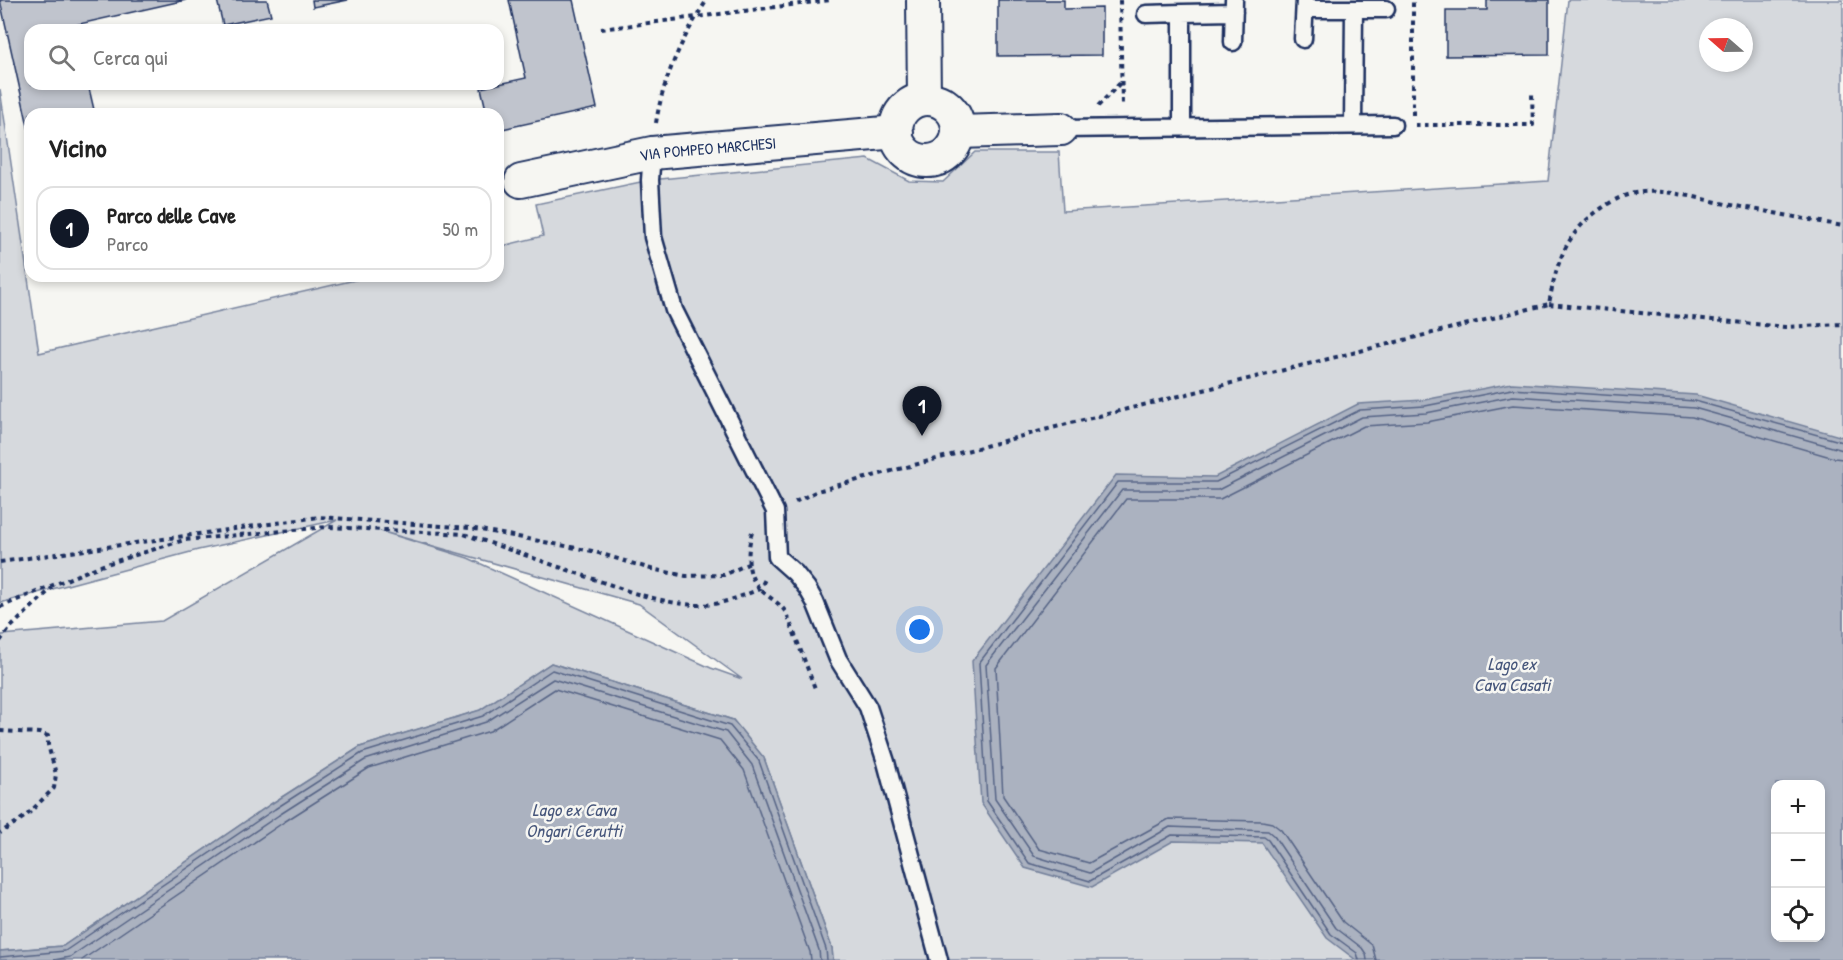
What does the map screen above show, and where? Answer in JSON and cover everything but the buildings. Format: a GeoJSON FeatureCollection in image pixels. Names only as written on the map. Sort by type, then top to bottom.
{"type":"FeatureCollection","features":[{"type":"Feature","properties":{"kind":"street"},"geometry":{"type":"LineString","coordinates":[[923,0],[924,99]]}},
{"type":"Feature","properties":{"kind":"street"},"geometry":{"type":"LineString","coordinates":[[924,99],[939,101],[946,105],[956,117],[958,132],[957,141],[945,156],[928,161],[910,156],[898,141],[897,132],[899,117],[904,110],[909,105],[924,99]]}},
{"type":"Feature","properties":{"kind":"street"},"geometry":{"type":"LineString","coordinates":[[958,132],[1061,129]]}},
{"type":"Feature","properties":{"kind":"street","name":"VIA POMPEO MARCHESI"},"geometry":{"type":"LineString","coordinates":[[521,181],[652,153],[897,132]]}},
{"type":"Feature","properties":{"kind":"lane"},"geometry":{"type":"LineString","coordinates":[[1303,39],[1305,4],[1354,9],[1386,9]]}},
{"type":"Feature","properties":{"kind":"lane"},"geometry":{"type":"LineString","coordinates":[[1146,14],[1182,13],[1234,6],[1233,42]]}},
{"type":"Feature","properties":{"kind":"lane"},"geometry":{"type":"LineString","coordinates":[[1353,125],[1354,9]]}},
{"type":"Feature","properties":{"kind":"lane"},"geometry":{"type":"LineString","coordinates":[[1182,13],[1182,127]]}},
{"type":"Feature","properties":{"kind":"lane"},"geometry":{"type":"LineString","coordinates":[[1061,129],[1393,124]]}},
{"type":"Feature","properties":{"kind":"lane"},"geometry":{"type":"LineString","coordinates":[[652,153],[653,237],[674,310],[775,511],[777,557],[795,573],[807,588],[838,659],[868,707],[886,762],[939,960]]}},
{"type":"Feature","properties":{"kind":"path"},"geometry":{"type":"LineString","coordinates":[[652,153],[659,102],[675,55],[706,0]]}},
{"type":"Feature","properties":{"kind":"path"},"geometry":{"type":"LineString","coordinates":[[601,29],[799,2],[831,0]]}},
{"type":"Feature","properties":{"kind":"path"},"geometry":{"type":"LineString","coordinates":[[1120,0],[1123,128]]}},
{"type":"Feature","properties":{"kind":"path"},"geometry":{"type":"LineString","coordinates":[[1413,0],[1413,125],[1533,125],[1532,94]]}},
{"type":"Feature","properties":{"kind":"path"},"geometry":{"type":"LineString","coordinates":[[1089,106],[1099,106],[1122,81]]}},
{"type":"Feature","properties":{"kind":"path"},"geometry":{"type":"LineString","coordinates":[[1549,304],[1553,281],[1562,253],[1577,229],[1596,212],[1615,200],[1635,193],[1669,193],[1843,226]]}},
{"type":"Feature","properties":{"kind":"path"},"geometry":{"type":"LineString","coordinates":[[775,511],[817,491],[1056,427],[1549,304],[1785,327],[1843,324]]}},
{"type":"Feature","properties":{"kind":"path"},"geometry":{"type":"LineString","coordinates":[[0,562],[319,517],[470,528],[592,551],[651,569],[686,576],[724,575],[749,564],[751,574],[760,589],[781,605],[786,614],[816,692]]}},
{"type":"Feature","properties":{"kind":"path"},"geometry":{"type":"LineString","coordinates":[[0,607],[97,567],[184,540],[327,527],[464,534],[634,593],[657,600],[686,604],[718,604],[760,589],[777,557]]}},
{"type":"Feature","properties":{"kind":"path"},"geometry":{"type":"LineString","coordinates":[[0,641],[11,627],[55,585]]}},
{"type":"Feature","properties":{"kind":"path"},"geometry":{"type":"LineString","coordinates":[[0,731],[48,736],[48,745],[56,774],[54,788],[26,816],[0,833]]}},
{"type":"Feature","properties":{"kind":"shaded area"},"geometry":{"type":"Polygon","coordinates":[[[1568,0],[1843,0],[1843,960],[833,960],[832,948],[764,758],[733,720],[551,663],[481,710],[360,747],[271,804],[63,946],[0,951],[0,637],[162,621],[337,520],[198,550],[0,603],[0,89],[24,251],[24,282],[29,282],[39,353],[346,282],[504,282],[504,246],[543,236],[536,204],[650,180],[868,159],[909,181],[943,182],[975,152],[1059,152],[1063,211],[1548,181],[1568,0]],[[380,531],[468,558],[711,668],[742,679],[639,604],[380,531]]]}},
{"type":"Feature","properties":{"kind":"water","name":"Lago ex Cava Casati"},"geometry":{"type":"Polygon","coordinates":[[[1512,383],[1696,395],[1843,437],[1843,960],[1356,960],[1327,938],[1262,843],[1173,841],[1092,887],[1025,868],[981,803],[972,661],[1116,475],[1215,477],[1358,404],[1424,400],[1512,383]]]}},
{"type":"Feature","properties":{"kind":"water","name":"Lago ex Cava Ongari Cerutti"},"geometry":{"type":"Polygon","coordinates":[[[551,663],[733,720],[764,758],[832,948],[833,960],[0,960],[0,951],[63,946],[271,804],[360,747],[480,710],[551,663]]]}},
{"type":"Feature","properties":{"kind":"place","name":"Parco delle Cave"},"geometry":{"type":"Point","coordinates":[922,436]}}]}
